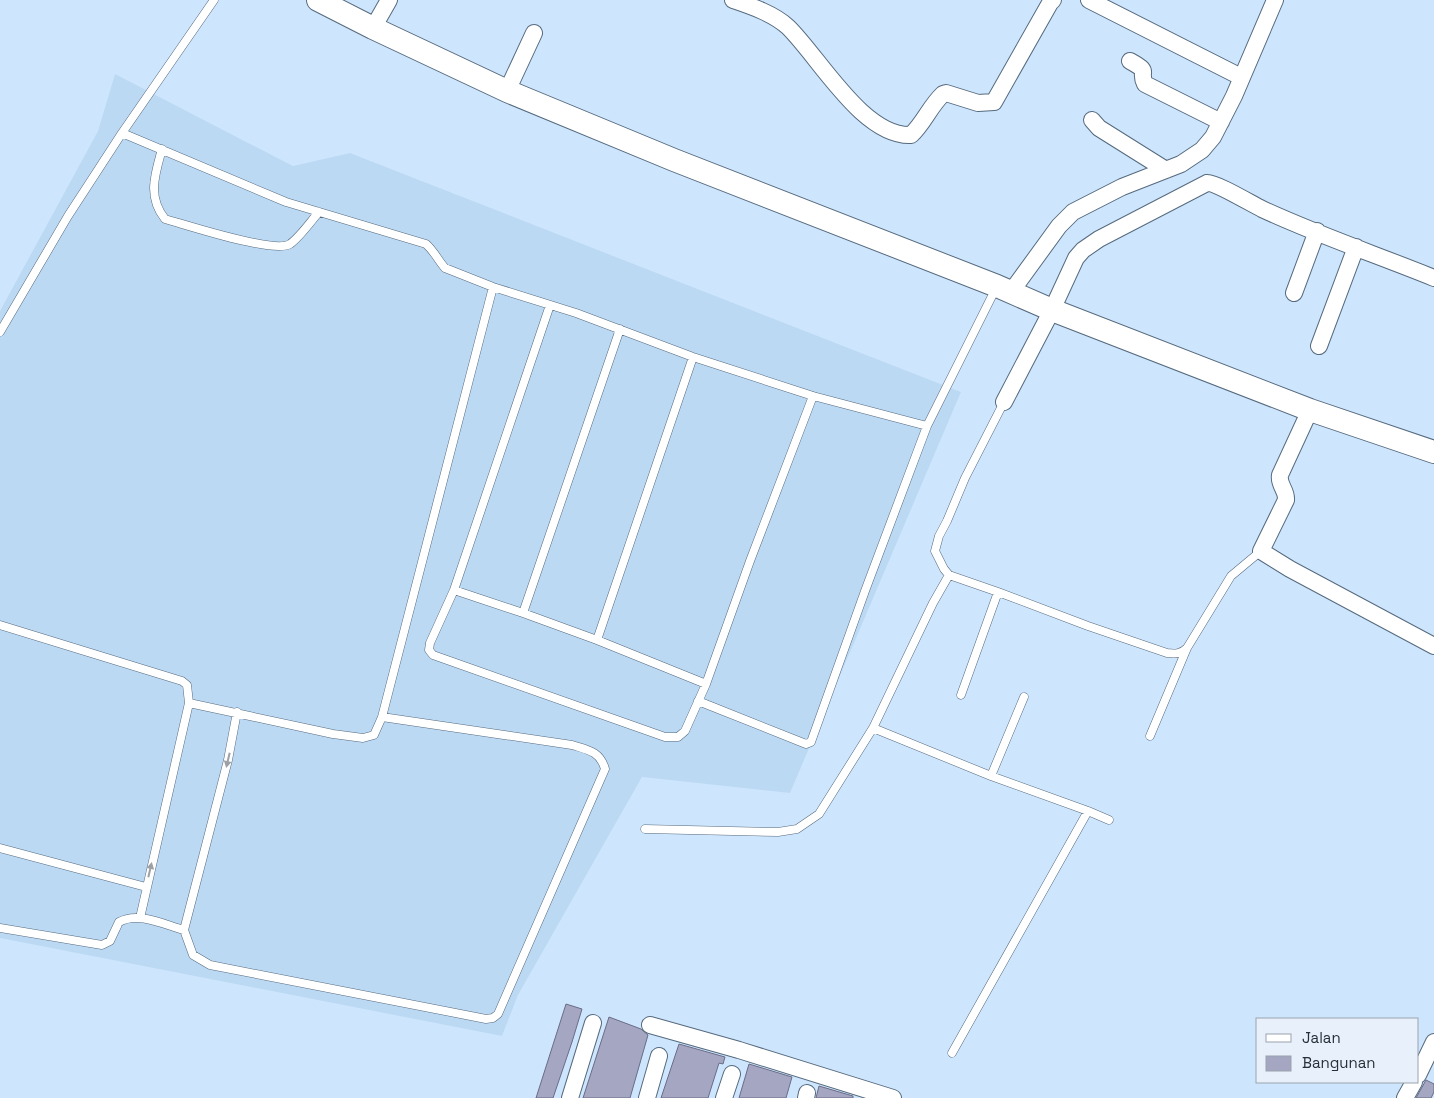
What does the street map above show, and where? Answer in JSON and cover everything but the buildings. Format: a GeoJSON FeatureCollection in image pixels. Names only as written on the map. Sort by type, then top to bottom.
{"type":"FeatureCollection","features":[{"type":"Feature","properties":{"kind":"street"},"geometry":{"type":"LineString","coordinates":[[318,0],[507,91],[674,160],[1310,410],[1434,452]]}},
{"type":"Feature","properties":{"kind":"street"},"geometry":{"type":"LineString","coordinates":[[373,28],[389,0]]}},
{"type":"Feature","properties":{"kind":"street"},"geometry":{"type":"LineString","coordinates":[[733,0],[764,12],[787,26],[845,97],[877,123],[893,133],[911,135],[929,108],[943,94],[946,93],[978,103],[994,102],[1053,0]]}},
{"type":"Feature","properties":{"kind":"street"},"geometry":{"type":"LineString","coordinates":[[1089,0],[1241,77]]}},
{"type":"Feature","properties":{"kind":"street"},"geometry":{"type":"LineString","coordinates":[[1004,402],[1024,298],[1059,226],[1073,212],[1122,187],[1181,164],[1202,150],[1213,137],[1221,122],[1275,0]]}},
{"type":"Feature","properties":{"kind":"street"},"geometry":{"type":"LineString","coordinates":[[507,91],[534,33]]}},
{"type":"Feature","properties":{"kind":"street"},"geometry":{"type":"LineString","coordinates":[[1130,61],[1144,70],[1143,82],[1145,84],[1221,122]]}},
{"type":"Feature","properties":{"kind":"street"},"geometry":{"type":"LineString","coordinates":[[1092,120],[1099,128],[1166,170]]}},
{"type":"Feature","properties":{"kind":"street"},"geometry":{"type":"LineString","coordinates":[[1024,298],[1076,258],[1083,250],[1099,240],[1207,183],[1213,182],[1270,212],[1434,278]]}},
{"type":"Feature","properties":{"kind":"street"},"geometry":{"type":"LineString","coordinates":[[1294,293],[1317,232]]}},
{"type":"Feature","properties":{"kind":"street"},"geometry":{"type":"LineString","coordinates":[[1319,346],[1356,247]]}},
{"type":"Feature","properties":{"kind":"street"},"geometry":{"type":"LineString","coordinates":[[1310,410],[1280,475],[1280,483],[1286,497],[1261,550],[1290,569],[1434,646]]}},
{"type":"Feature","properties":{"kind":"street"},"geometry":{"type":"LineString","coordinates":[[570,1098],[593,1024]]}},
{"type":"Feature","properties":{"kind":"street"},"geometry":{"type":"LineString","coordinates":[[650,1025],[739,1050],[893,1098]]}},
{"type":"Feature","properties":{"kind":"street"},"geometry":{"type":"LineString","coordinates":[[1419,1073],[1434,1042]]}},
{"type":"Feature","properties":{"kind":"street"},"geometry":{"type":"LineString","coordinates":[[646,1098],[659,1056]]}},
{"type":"Feature","properties":{"kind":"street"},"geometry":{"type":"LineString","coordinates":[[724,1098],[732,1074]]}},
{"type":"Feature","properties":{"kind":"street"},"geometry":{"type":"LineString","coordinates":[[1405,1098],[1413,1083]]}},
{"type":"Feature","properties":{"kind":"lane"},"geometry":{"type":"LineString","coordinates":[[0,332],[68,216],[122,133],[214,0]]}},
{"type":"Feature","properties":{"kind":"lane"},"geometry":{"type":"LineString","coordinates":[[122,133],[286,202],[426,244],[433,250],[439,262],[445,268],[493,287],[576,313],[693,356],[814,396],[927,426]]}},
{"type":"Feature","properties":{"kind":"lane"},"geometry":{"type":"LineString","coordinates":[[162,149],[154,178],[153,194],[159,212],[165,219],[261,245],[278,247],[290,243],[319,212]]}},
{"type":"Feature","properties":{"kind":"lane"},"geometry":{"type":"LineString","coordinates":[[189,703],[333,734],[363,738],[374,734],[382,717],[493,287]]}},
{"type":"Feature","properties":{"kind":"lane"},"geometry":{"type":"LineString","coordinates":[[698,701],[806,744],[811,742],[927,426],[1024,298]]}},
{"type":"Feature","properties":{"kind":"lane"},"geometry":{"type":"LineString","coordinates":[[550,305],[454,590],[430,643],[429,650],[433,655],[671,738],[678,737],[685,731],[706,684],[761,530],[814,396]]}},
{"type":"Feature","properties":{"kind":"lane"},"geometry":{"type":"LineString","coordinates":[[523,613],[620,330]]}},
{"type":"Feature","properties":{"kind":"lane"},"geometry":{"type":"LineString","coordinates":[[597,640],[693,356]]}},
{"type":"Feature","properties":{"kind":"lane"},"geometry":{"type":"LineString","coordinates":[[1004,402],[965,478],[936,544],[938,557],[949,576],[1167,653],[1180,653],[1188,648]]}},
{"type":"Feature","properties":{"kind":"lane"},"geometry":{"type":"LineString","coordinates":[[1150,736],[1188,648],[1231,576],[1261,550]]}},
{"type":"Feature","properties":{"kind":"lane"},"geometry":{"type":"LineString","coordinates":[[646,829],[778,832],[797,829],[819,814],[873,728],[933,603],[949,576]]}},
{"type":"Feature","properties":{"kind":"lane"},"geometry":{"type":"LineString","coordinates":[[454,590],[597,640],[706,684]]}},
{"type":"Feature","properties":{"kind":"lane"},"geometry":{"type":"LineString","coordinates":[[960,696],[998,592]]}},
{"type":"Feature","properties":{"kind":"lane"},"geometry":{"type":"LineString","coordinates":[[0,625],[187,684],[189,703],[140,918]]}},
{"type":"Feature","properties":{"kind":"lane"},"geometry":{"type":"LineString","coordinates":[[991,776],[1024,697]]}},
{"type":"Feature","properties":{"kind":"lane"},"geometry":{"type":"LineString","coordinates":[[237,712],[228,760],[184,930],[193,955],[210,965],[486,1019],[493,1018],[498,1014],[603,774],[605,769],[603,762],[596,754],[572,745],[382,717]]}},
{"type":"Feature","properties":{"kind":"lane"},"geometry":{"type":"LineString","coordinates":[[873,728],[991,776],[1109,820]]}},
{"type":"Feature","properties":{"kind":"lane"},"geometry":{"type":"LineString","coordinates":[[952,1053],[1088,811]]}},
{"type":"Feature","properties":{"kind":"lane"},"geometry":{"type":"LineString","coordinates":[[0,848],[146,887]]}},
{"type":"Feature","properties":{"kind":"lane"},"geometry":{"type":"LineString","coordinates":[[0,928],[102,945],[110,941],[119,922],[131,918],[140,918],[184,930]]}},
{"type":"Feature","properties":{"kind":"shaded area"},"geometry":{"type":"Polygon","coordinates":[[[115,74],[293,166],[350,153],[961,392],[790,793],[642,777],[518,995],[502,1036],[0,938],[0,311],[98,131],[115,74]]]}}]}
